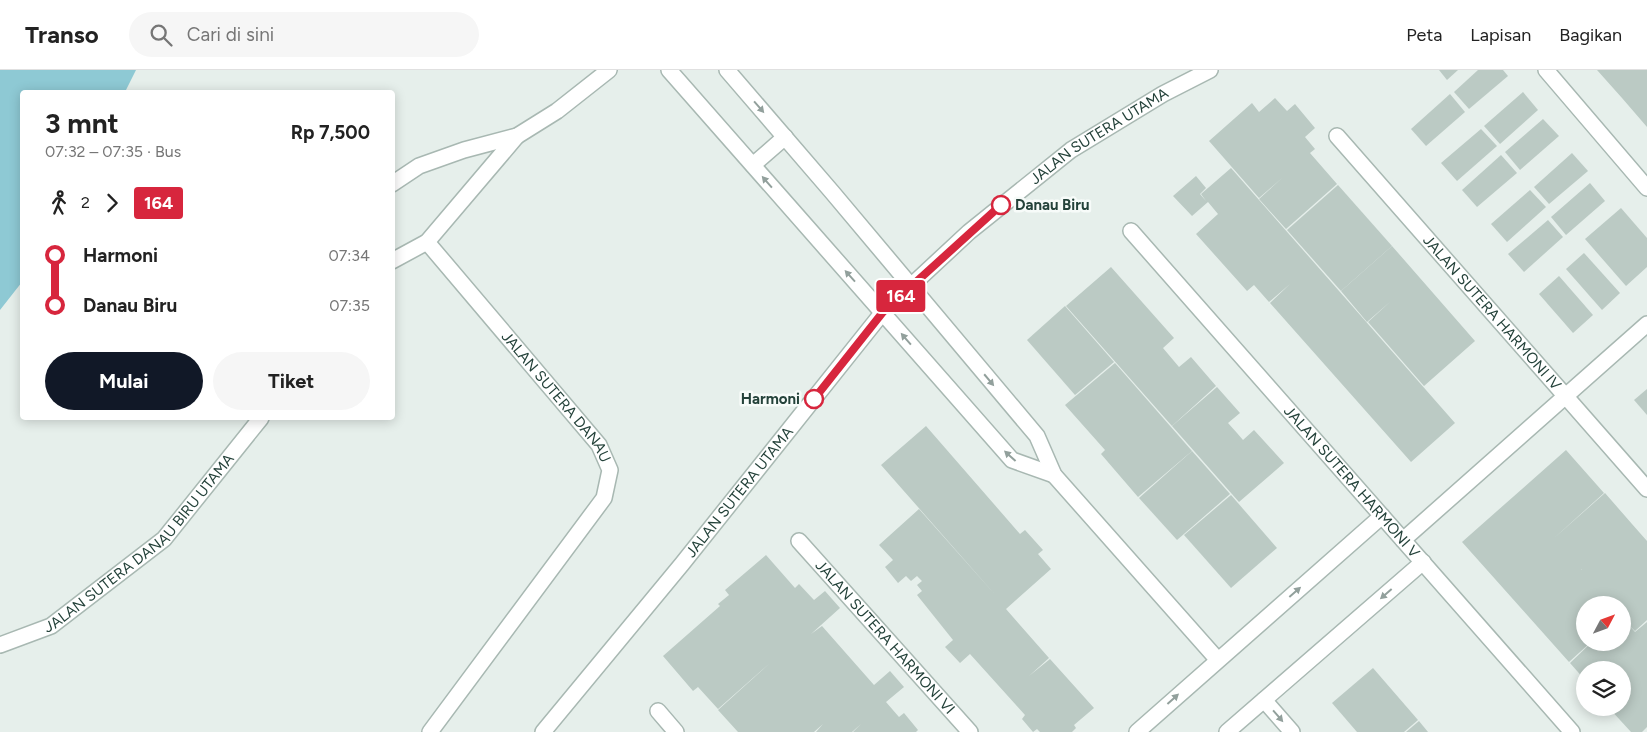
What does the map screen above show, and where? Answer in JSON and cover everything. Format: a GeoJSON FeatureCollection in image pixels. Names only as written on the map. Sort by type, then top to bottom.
{"type":"FeatureCollection","features":[{"type":"Feature","properties":{"kind":"street"},"geometry":{"type":"LineString","coordinates":[[395,182],[419,166],[464,150],[517,136],[557,111],[609,70]]}},
{"type":"Feature","properties":{"kind":"street"},"geometry":{"type":"LineString","coordinates":[[668,70],[1012,460],[1054,475]]}},
{"type":"Feature","properties":{"kind":"street"},"geometry":{"type":"LineString","coordinates":[[727,70],[912,286],[1037,436],[1054,475],[1217,659]]}},
{"type":"Feature","properties":{"kind":"street","name":"JALAN SUTERA UTAMA"},"geometry":{"type":"LineString","coordinates":[[543,732],[682,564],[883,312],[1016,193],[1071,150],[1146,104],[1210,70]]}},
{"type":"Feature","properties":{"kind":"street"},"geometry":{"type":"LineString","coordinates":[[1546,70],[1647,188]]}},
{"type":"Feature","properties":{"kind":"street"},"geometry":{"type":"LineString","coordinates":[[395,260],[427,242],[517,136]]}},
{"type":"Feature","properties":{"kind":"street","name":"JALAN SUTERA HARMONI IV"},"geometry":{"type":"LineString","coordinates":[[1337,136],[1647,488]]}},
{"type":"Feature","properties":{"kind":"street"},"geometry":{"type":"LineString","coordinates":[[753,165],[785,137]]}},
{"type":"Feature","properties":{"kind":"street","name":"JALAN SUTERA HARMONI V"},"geometry":{"type":"LineString","coordinates":[[1130,231],[1572,732]]}},
{"type":"Feature","properties":{"kind":"street","name":"JALAN SUTERA DANAU"},"geometry":{"type":"LineString","coordinates":[[427,242],[599,445],[610,470],[604,498],[430,732]]}},
{"type":"Feature","properties":{"kind":"street"},"geometry":{"type":"LineString","coordinates":[[1402,540],[1647,324]]}},
{"type":"Feature","properties":{"kind":"street","name":"JALAN SUTERA DANAU BIRU UTAMA"},"geometry":{"type":"LineString","coordinates":[[0,645],[51,626],[164,539],[259,420]]}},
{"type":"Feature","properties":{"kind":"street"},"geometry":{"type":"LineString","coordinates":[[1137,732],[1217,659],[1382,516]]}},
{"type":"Feature","properties":{"kind":"street","name":"JALAN SUTERA HARMONI VI"},"geometry":{"type":"LineString","coordinates":[[799,541],[970,732]]}},
{"type":"Feature","properties":{"kind":"street"},"geometry":{"type":"LineString","coordinates":[[1227,732],[1243,727],[1264,700],[1422,562]]}},
{"type":"Feature","properties":{"kind":"street"},"geometry":{"type":"LineString","coordinates":[[1264,700],[1292,732]]}},
{"type":"Feature","properties":{"kind":"street"},"geometry":{"type":"LineString","coordinates":[[658,711],[676,732]]}},
{"type":"Feature","properties":{"kind":"water"},"geometry":{"type":"Polygon","coordinates":[[[0,70],[136,70],[126,90],[20,90],[20,285],[0,310],[0,70]]]}},
{"type":"Feature","properties":{"kind":"building"},"geometry":{"type":"Polygon","coordinates":[[[1439,70],[1458,70],[1447,80],[1439,70]]]}},
{"type":"Feature","properties":{"kind":"building"},"geometry":{"type":"Polygon","coordinates":[[[1478,70],[1503,70],[1508,76],[1469,109],[1454,92],[1478,70]]]}},
{"type":"Feature","properties":{"kind":"building"},"geometry":{"type":"Polygon","coordinates":[[[1597,70],[1647,70],[1647,127],[1622,98],[1597,70]]]}},
{"type":"Feature","properties":{"kind":"building"},"geometry":{"type":"Polygon","coordinates":[[[1523,92],[1538,110],[1500,144],[1484,126],[1523,92]]]}},
{"type":"Feature","properties":{"kind":"building"},"geometry":{"type":"Polygon","coordinates":[[[1450,94],[1465,112],[1426,146],[1411,129],[1450,94]]]}},
{"type":"Feature","properties":{"kind":"building"},"geometry":{"type":"Polygon","coordinates":[[[1275,98],[1287,111],[1295,104],[1315,128],[1305,137],[1315,149],[1310,153],[1337,184],[1286,229],[1259,199],[1282,178],[1259,198],[1209,141],[1252,103],[1259,112],[1275,98]]]}},
{"type":"Feature","properties":{"kind":"building"},"geometry":{"type":"Polygon","coordinates":[[[1543,119],[1559,136],[1520,170],[1505,152],[1543,119]]]}},
{"type":"Feature","properties":{"kind":"building"},"geometry":{"type":"Polygon","coordinates":[[[1481,129],[1497,146],[1457,181],[1441,163],[1481,129]]]}},
{"type":"Feature","properties":{"kind":"building"},"geometry":{"type":"Polygon","coordinates":[[[1572,153],[1588,171],[1549,204],[1534,187],[1572,153]]]}},
{"type":"Feature","properties":{"kind":"building"},"geometry":{"type":"Polygon","coordinates":[[[1501,155],[1517,173],[1477,207],[1462,190],[1501,155]]]}},
{"type":"Feature","properties":{"kind":"building"},"geometry":{"type":"Polygon","coordinates":[[[1231,168],[1455,423],[1411,462],[1270,303],[1290,284],[1269,302],[1254,285],[1247,291],[1196,234],[1218,214],[1208,202],[1192,216],[1173,196],[1196,176],[1206,188],[1200,194],[1206,201],[1201,194],[1231,168]]]}},
{"type":"Feature","properties":{"kind":"building"},"geometry":{"type":"Polygon","coordinates":[[[1590,183],[1605,201],[1566,235],[1551,217],[1590,183]]]}},
{"type":"Feature","properties":{"kind":"building"},"geometry":{"type":"Polygon","coordinates":[[[1338,185],[1392,246],[1341,291],[1287,230],[1338,185]]]}},
{"type":"Feature","properties":{"kind":"building"},"geometry":{"type":"Polygon","coordinates":[[[1530,190],[1546,207],[1507,242],[1491,224],[1530,190]]]}},
{"type":"Feature","properties":{"kind":"building"},"geometry":{"type":"Polygon","coordinates":[[[1621,208],[1647,238],[1647,267],[1626,286],[1585,239],[1621,208]]]}},
{"type":"Feature","properties":{"kind":"building"},"geometry":{"type":"Polygon","coordinates":[[[1548,220],[1563,237],[1524,272],[1508,254],[1548,220]]]}},
{"type":"Feature","properties":{"kind":"building"},"geometry":{"type":"Polygon","coordinates":[[[1392,246],[1475,341],[1424,386],[1368,322],[1391,301],[1367,322],[1341,291],[1392,246]]]}},
{"type":"Feature","properties":{"kind":"building"},"geometry":{"type":"Polygon","coordinates":[[[1584,253],[1620,293],[1602,310],[1566,269],[1584,253]]]}},
{"type":"Feature","properties":{"kind":"building"},"geometry":{"type":"Polygon","coordinates":[[[1111,267],[1174,338],[1163,348],[1179,367],[1191,357],[1216,386],[1172,426],[1066,306],[1111,267]]]}},
{"type":"Feature","properties":{"kind":"building"},"geometry":{"type":"Polygon","coordinates":[[[1559,276],[1593,315],[1573,333],[1539,294],[1559,276]]]}},
{"type":"Feature","properties":{"kind":"building"},"geometry":{"type":"Polygon","coordinates":[[[1065,306],[1114,362],[1075,395],[1027,340],[1065,306]]]}},
{"type":"Feature","properties":{"kind":"building"},"geometry":{"type":"Polygon","coordinates":[[[1115,363],[1192,451],[1138,497],[1101,454],[1105,450],[1065,405],[1115,363]]]}},
{"type":"Feature","properties":{"kind":"building"},"geometry":{"type":"Polygon","coordinates":[[[1217,387],[1240,413],[1228,423],[1243,440],[1254,430],[1284,463],[1239,502],[1172,426],[1217,387]]]}},
{"type":"Feature","properties":{"kind":"building"},"geometry":{"type":"Polygon","coordinates":[[[1647,389],[1647,415],[1634,400],[1647,389]]]}},
{"type":"Feature","properties":{"kind":"building"},"geometry":{"type":"Polygon","coordinates":[[[926,426],[1020,534],[1025,530],[1043,550],[1038,554],[1051,569],[1006,609],[1049,658],[1029,676],[1050,659],[1094,708],[1074,725],[1076,728],[1072,732],[1040,732],[1037,729],[1033,732],[1022,719],[1025,715],[970,654],[960,663],[945,647],[953,640],[917,595],[922,591],[917,585],[922,581],[917,576],[911,581],[906,576],[898,583],[885,567],[893,560],[879,545],[919,509],[998,598],[881,465],[926,426]]]}},
{"type":"Feature","properties":{"kind":"building"},"geometry":{"type":"Polygon","coordinates":[[[1566,450],[1604,493],[1553,539],[1605,493],[1647,541],[1647,620],[1635,631],[1631,627],[1631,596],[1576,596],[1576,651],[1581,651],[1569,662],[1462,542],[1566,450]]]}},
{"type":"Feature","properties":{"kind":"building"},"geometry":{"type":"Polygon","coordinates":[[[1192,451],[1230,494],[1177,540],[1139,498],[1192,451]]]}},
{"type":"Feature","properties":{"kind":"building"},"geometry":{"type":"Polygon","coordinates":[[[1231,495],[1277,548],[1231,588],[1184,535],[1231,495]]]}},
{"type":"Feature","properties":{"kind":"building"},"geometry":{"type":"Polygon","coordinates":[[[766,555],[795,588],[799,584],[814,600],[825,591],[840,608],[811,634],[822,626],[874,685],[890,671],[904,687],[886,702],[899,717],[904,713],[918,730],[916,732],[853,732],[861,724],[852,732],[816,732],[823,724],[814,732],[738,732],[718,710],[770,663],[718,709],[698,687],[693,691],[663,656],[720,606],[718,604],[729,595],[725,590],[766,555]]]}},
{"type":"Feature","properties":{"kind":"building"},"geometry":{"type":"Polygon","coordinates":[[[1647,622],[1647,727],[1642,732],[1631,732],[1616,716],[1631,716],[1631,661],[1576,661],[1576,670],[1570,663],[1583,651],[1631,651],[1631,627],[1635,632],[1647,622]]]}},
{"type":"Feature","properties":{"kind":"building"},"geometry":{"type":"Polygon","coordinates":[[[1373,668],[1418,720],[1404,732],[1357,732],[1332,703],[1373,668]]]}},
{"type":"Feature","properties":{"kind":"building"},"geometry":{"type":"Polygon","coordinates":[[[1419,721],[1428,732],[1406,732],[1419,721]]]}},
{"type":"Feature","properties":{"kind":"bus line","name":"164"},"geometry":{"type":"LineString","coordinates":[[814,399],[883,312],[1001,205]]}},
{"type":"Feature","properties":{"kind":"place","name":"Danau Biru"},"geometry":{"type":"Point","coordinates":[1001,205]}},
{"type":"Feature","properties":{"kind":"place","name":"Harmoni"},"geometry":{"type":"Point","coordinates":[814,399]}}]}
